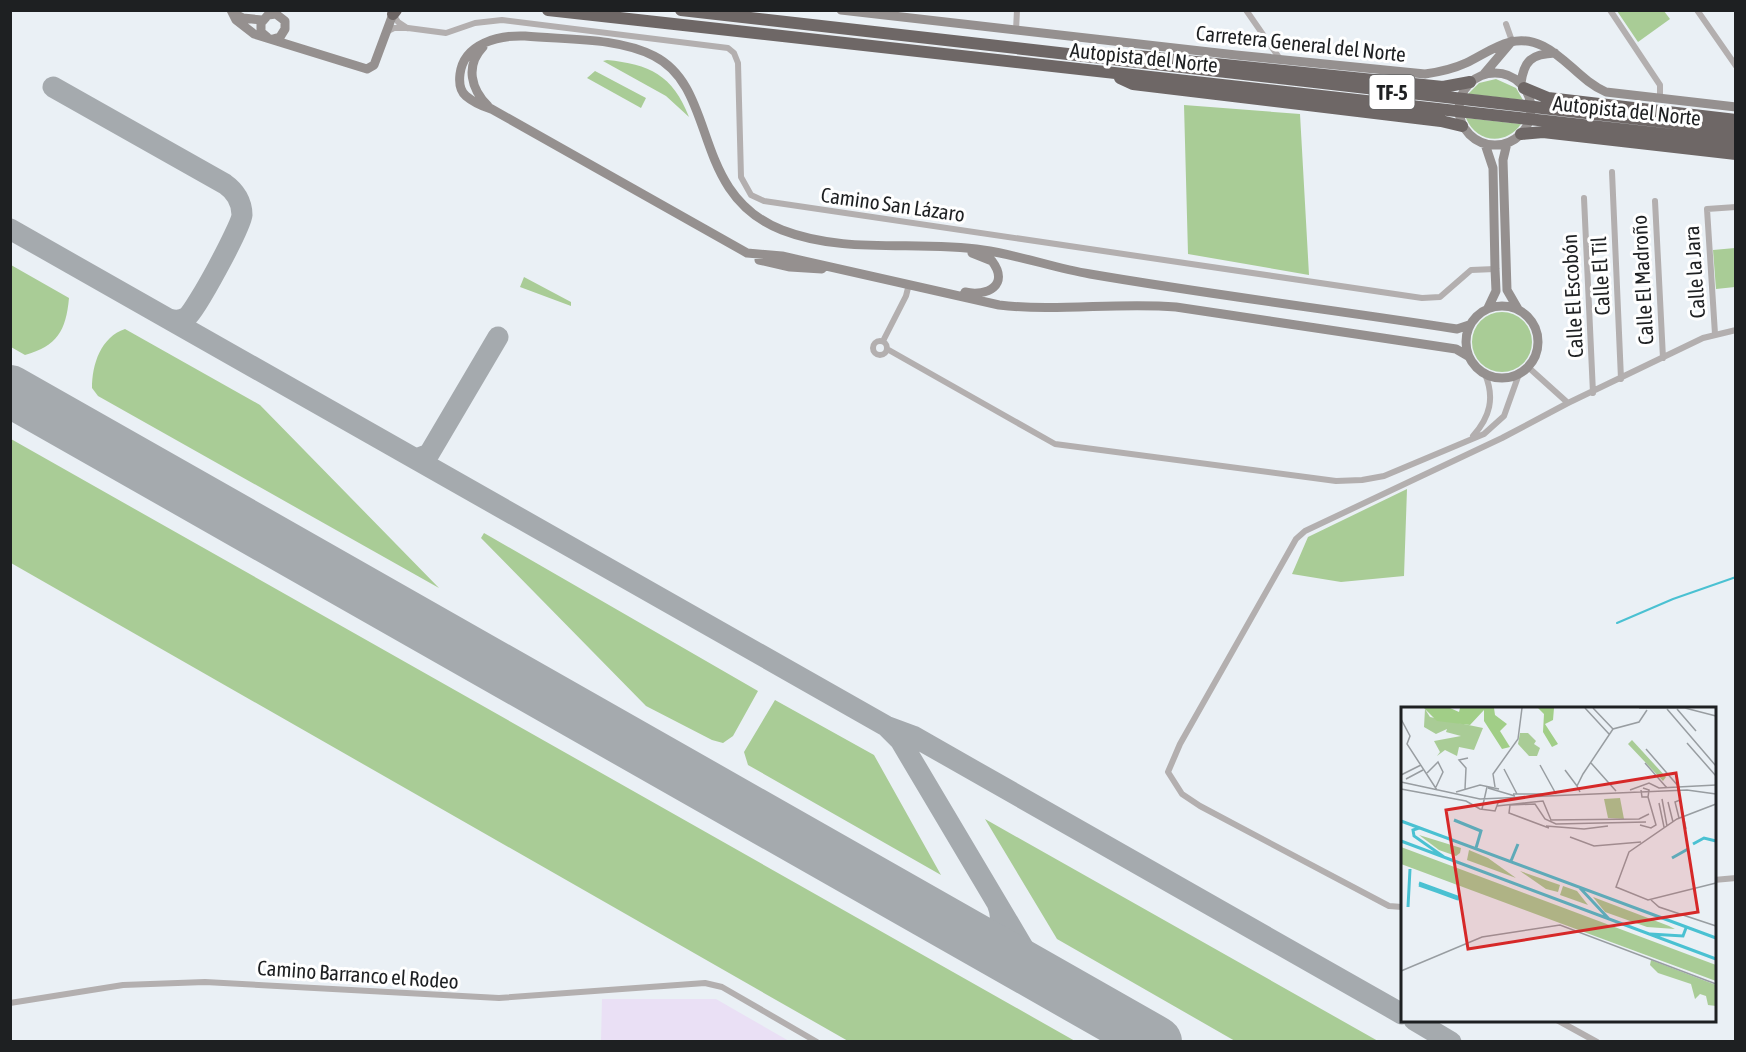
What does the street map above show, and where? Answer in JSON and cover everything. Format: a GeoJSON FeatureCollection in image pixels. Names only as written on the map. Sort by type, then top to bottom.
{"type":"FeatureCollection","features":[{"type":"Feature","properties":{"kind":"highway","name":"Autopista del Norte"},"geometry":{"type":"LineString","coordinates":[[548,10],[1736,142]]}},
{"type":"Feature","properties":{"kind":"highway","name":"Autopista del Norte"},"geometry":{"type":"LineString","coordinates":[[681,10],[1736,129]]}},
{"type":"Feature","properties":{"kind":"highway"},"geometry":{"type":"LineString","coordinates":[[1049,51],[1072,50],[1164,57],[1443,87],[1467,86]]}},
{"type":"Feature","properties":{"kind":"highway"},"geometry":{"type":"LineString","coordinates":[[1107,72],[1133,84],[1441,121],[1461,121]]}},
{"type":"Feature","properties":{"kind":"highway"},"geometry":{"type":"LineString","coordinates":[[1525,89],[1548,98],[1736,120]]}},
{"type":"Feature","properties":{"kind":"highway"},"geometry":{"type":"LineString","coordinates":[[1523,132],[1543,132],[1736,154]]}},
{"type":"Feature","properties":{"kind":"main road","name":"Carretera General del Norte"},"geometry":{"type":"LineString","coordinates":[[840,10],[1280,60],[1425,74],[1456,67],[1512,41]]}},
{"type":"Feature","properties":{"kind":"main road"},"geometry":{"type":"LineString","coordinates":[[232,12],[243,18],[262,20]]}},
{"type":"Feature","properties":{"kind":"main road"},"geometry":{"type":"LineString","coordinates":[[232,12],[249,31],[369,68],[376,62],[384,33],[394,12]]}},
{"type":"Feature","properties":{"kind":"main road"},"geometry":{"type":"LineString","coordinates":[[280,13],[285,21],[285,31],[278,38],[269,39],[260,29],[262,20],[270,14],[280,13]]}},
{"type":"Feature","properties":{"kind":"main road"},"geometry":{"type":"LineString","coordinates":[[1485,144],[1493,168],[1496,291],[1488,308],[1469,325],[1457,328],[1113,278],[1051,267],[990,251],[824,240],[775,227],[749,210],[726,184],[711,155],[689,95],[673,69],[646,52],[624,46],[525,36],[494,38],[471,51],[464,62],[460,85],[466,97],[747,253],[782,256],[940,290],[986,303],[1024,308],[1132,305],[1176,307],[1456,349],[1468,356],[1485,374],[1496,378],[1518,374],[1528,367],[1534,359],[1538,341],[1533,322],[1518,309],[1507,290],[1503,160],[1507,143]]}},
{"type":"Feature","properties":{"kind":"main road"},"geometry":{"type":"LineString","coordinates":[[492,110],[476,91],[472,74],[475,57],[494,38]]}},
{"type":"Feature","properties":{"kind":"main road"},"geometry":{"type":"LineString","coordinates":[[1555,54],[1532,57],[1526,62],[1525,89],[1531,110],[1523,132],[1507,143],[1485,144],[1470,136],[1461,121],[1460,99],[1467,86],[1484,74],[1512,41],[1533,42],[1555,54],[1580,78],[1606,92],[1736,107]]}},
{"type":"Feature","properties":{"kind":"main road"},"geometry":{"type":"LineString","coordinates":[[1484,74],[1501,73],[1525,89]]}},
{"type":"Feature","properties":{"kind":"main road"},"geometry":{"type":"LineString","coordinates":[[719,239],[736,252],[761,261],[790,267],[839,270]]}},
{"type":"Feature","properties":{"kind":"main road"},"geometry":{"type":"LineString","coordinates":[[940,290],[981,294],[992,290],[996,283],[998,272],[992,261],[961,249]]}},
{"type":"Feature","properties":{"kind":"main road"},"geometry":{"type":"LineString","coordinates":[[1488,308],[1503,306],[1518,309]]}},
{"type":"Feature","properties":{"kind":"main road"},"geometry":{"type":"LineString","coordinates":[[1468,356],[1466,340],[1469,325]]}},
{"type":"Feature","properties":{"kind":"street"},"geometry":{"type":"LineString","coordinates":[[1016,30],[1017,10]]}},
{"type":"Feature","properties":{"kind":"street"},"geometry":{"type":"LineString","coordinates":[[1246,10],[1280,60]]}},
{"type":"Feature","properties":{"kind":"street"},"geometry":{"type":"LineString","coordinates":[[1610,10],[1660,85],[1660,99]]}},
{"type":"Feature","properties":{"kind":"street"},"geometry":{"type":"LineString","coordinates":[[1697,10],[1736,66]]}},
{"type":"Feature","properties":{"kind":"street"},"geometry":{"type":"LineString","coordinates":[[394,12],[398,22],[408,28]]}},
{"type":"Feature","properties":{"kind":"street","name":"Camino San Lázaro"},"geometry":{"type":"LineString","coordinates":[[384,33],[394,28],[446,33],[475,23],[502,20],[728,48],[734,53],[738,63],[741,177],[751,195],[764,201],[1422,298],[1440,297],[1471,270],[1496,269]]}},
{"type":"Feature","properties":{"kind":"street"},"geometry":{"type":"LineString","coordinates":[[1506,24],[1512,41]]}},
{"type":"Feature","properties":{"kind":"street","name":"Calle El Til"},"geometry":{"type":"LineString","coordinates":[[1612,172],[1621,379]]}},
{"type":"Feature","properties":{"kind":"street","name":"Calle El Escobón"},"geometry":{"type":"LineString","coordinates":[[1584,198],[1593,393]]}},
{"type":"Feature","properties":{"kind":"street","name":"Calle El Madroño"},"geometry":{"type":"LineString","coordinates":[[1655,201],[1663,358]]}},
{"type":"Feature","properties":{"kind":"street","name":"Calle la Jara"},"geometry":{"type":"LineString","coordinates":[[1715,334],[1707,209],[1736,207]]}},
{"type":"Feature","properties":{"kind":"street"},"geometry":{"type":"LineString","coordinates":[[887,349],[881,355],[874,351],[875,343],[883,341],[906,296],[909,284]]}},
{"type":"Feature","properties":{"kind":"street"},"geometry":{"type":"LineString","coordinates":[[1401,907],[1389,906],[1200,806],[1182,794],[1168,772],[1169,766],[1296,539],[1315,526],[1502,438],[1568,403],[1715,334],[1736,330]]}},
{"type":"Feature","properties":{"kind":"street"},"geometry":{"type":"LineString","coordinates":[[883,341],[887,349],[1035,435],[1055,444],[1336,481],[1362,480],[1401,469],[1472,437],[1484,434],[1504,416],[1518,374]]}},
{"type":"Feature","properties":{"kind":"street"},"geometry":{"type":"LineString","coordinates":[[1528,367],[1568,403]]}},
{"type":"Feature","properties":{"kind":"street"},"geometry":{"type":"LineString","coordinates":[[1472,437],[1489,414],[1491,392],[1485,374]]}},
{"type":"Feature","properties":{"kind":"street"},"geometry":{"type":"LineString","coordinates":[[1716,880],[1736,878]]}},
{"type":"Feature","properties":{"kind":"street","name":"Camino Barranco el Rodeo"},"geometry":{"type":"LineString","coordinates":[[10,1003],[123,985],[205,982],[499,998],[705,983],[722,987],[817,1041]]}},
{"type":"Feature","properties":{"kind":"street"},"geometry":{"type":"LineString","coordinates":[[1561,1022],[1597,1041]]}},
{"type":"Feature","properties":{"kind":"shaded area"},"geometry":{"type":"Polygon","coordinates":[[[602,999],[716,999],[789,1041],[601,1041],[602,999]]]}},
{"type":"Feature","properties":{"kind":"green space"},"geometry":{"type":"Polygon","coordinates":[[[1617,11],[1664,11],[1670,19],[1638,42],[1617,11]]]}},
{"type":"Feature","properties":{"kind":"green space"},"geometry":{"type":"Polygon","coordinates":[[[603,61],[635,65],[658,74],[675,91],[689,117],[666,96],[603,61]]]}},
{"type":"Feature","properties":{"kind":"green space"},"geometry":{"type":"Polygon","coordinates":[[[595,71],[646,98],[641,108],[587,78],[595,71]]]}},
{"type":"Feature","properties":{"kind":"green space"},"geometry":{"type":"Polygon","coordinates":[[[1496,79],[1516,88],[1523,100],[1468,94],[1479,83],[1496,79]]]}},
{"type":"Feature","properties":{"kind":"green space"},"geometry":{"type":"Polygon","coordinates":[[[1184,105],[1300,114],[1309,275],[1188,254],[1184,105]]]}},
{"type":"Feature","properties":{"kind":"green space"},"geometry":{"type":"Polygon","coordinates":[[[1466,118],[1521,124],[1507,136],[1492,139],[1477,133],[1466,118]]]}},
{"type":"Feature","properties":{"kind":"green space"},"geometry":{"type":"Polygon","coordinates":[[[1735,248],[1735,287],[1716,289],[1713,250],[1735,248]]]}},
{"type":"Feature","properties":{"kind":"green space"},"geometry":{"type":"Polygon","coordinates":[[[11,265],[69,298],[68,310],[58,336],[45,347],[25,355],[11,347],[11,265]]]}},
{"type":"Feature","properties":{"kind":"green space"},"geometry":{"type":"Polygon","coordinates":[[[524,277],[571,302],[571,306],[520,287],[524,277]]]}},
{"type":"Feature","properties":{"kind":"green space"},"geometry":{"type":"Polygon","coordinates":[[[1496,312],[1508,312],[1519,317],[1527,325],[1532,342],[1530,354],[1519,367],[1508,372],[1496,372],[1485,367],[1477,359],[1472,348],[1472,336],[1477,325],[1485,317],[1496,312]]]}},
{"type":"Feature","properties":{"kind":"green space"},"geometry":{"type":"Polygon","coordinates":[[[125,329],[260,405],[439,588],[98,396],[92,388],[96,361],[110,338],[125,329]]]}},
{"type":"Feature","properties":{"kind":"green space"},"geometry":{"type":"Polygon","coordinates":[[[11,439],[1075,1041],[848,1041],[11,563],[11,439]]]}},
{"type":"Feature","properties":{"kind":"green space"},"geometry":{"type":"Polygon","coordinates":[[[1407,489],[1404,576],[1341,582],[1292,574],[1308,537],[1407,489]]]}},
{"type":"Feature","properties":{"kind":"green space"},"geometry":{"type":"Polygon","coordinates":[[[484,533],[758,691],[733,736],[723,743],[712,740],[646,706],[481,538],[484,533]]]}},
{"type":"Feature","properties":{"kind":"green space"},"geometry":{"type":"Polygon","coordinates":[[[775,700],[874,755],[941,875],[748,765],[744,752],[775,700]]]}},
{"type":"Feature","properties":{"kind":"green space"},"geometry":{"type":"Polygon","coordinates":[[[985,819],[1378,1041],[1235,1041],[1057,939],[985,819]]]}},
{"type":"Feature","properties":{"kind":"waterway"},"geometry":{"type":"LineString","coordinates":[[1617,623],[1673,599],[1736,577]]}},
{"type":"Feature","properties":{"kind":"taxiway"},"geometry":{"type":"LineString","coordinates":[[53,87],[225,184],[237,197],[242,215],[227,251],[187,317],[178,320],[169,319]]}},
{"type":"Feature","properties":{"kind":"taxiway"},"geometry":{"type":"LineString","coordinates":[[10,229],[886,726],[913,736],[1401,1013]]}},
{"type":"Feature","properties":{"kind":"taxiway"},"geometry":{"type":"LineString","coordinates":[[416,459],[429,454],[498,337]]}},
{"type":"Feature","properties":{"kind":"taxiway"},"geometry":{"type":"LineString","coordinates":[[888,728],[900,740],[1026,952],[1060,985],[1083,1000]]}},
{"type":"Feature","properties":{"kind":"taxiway"},"geometry":{"type":"LineString","coordinates":[[967,934],[982,936],[993,931],[1000,921],[998,906]]}},
{"type":"Feature","properties":{"kind":"taxiway"},"geometry":{"type":"LineString","coordinates":[[1417,1022],[1451,1042]]}},
{"type":"Feature","properties":{"kind":"runway"},"geometry":{"type":"LineString","coordinates":[[10,391],[1156,1042]]}}]}
